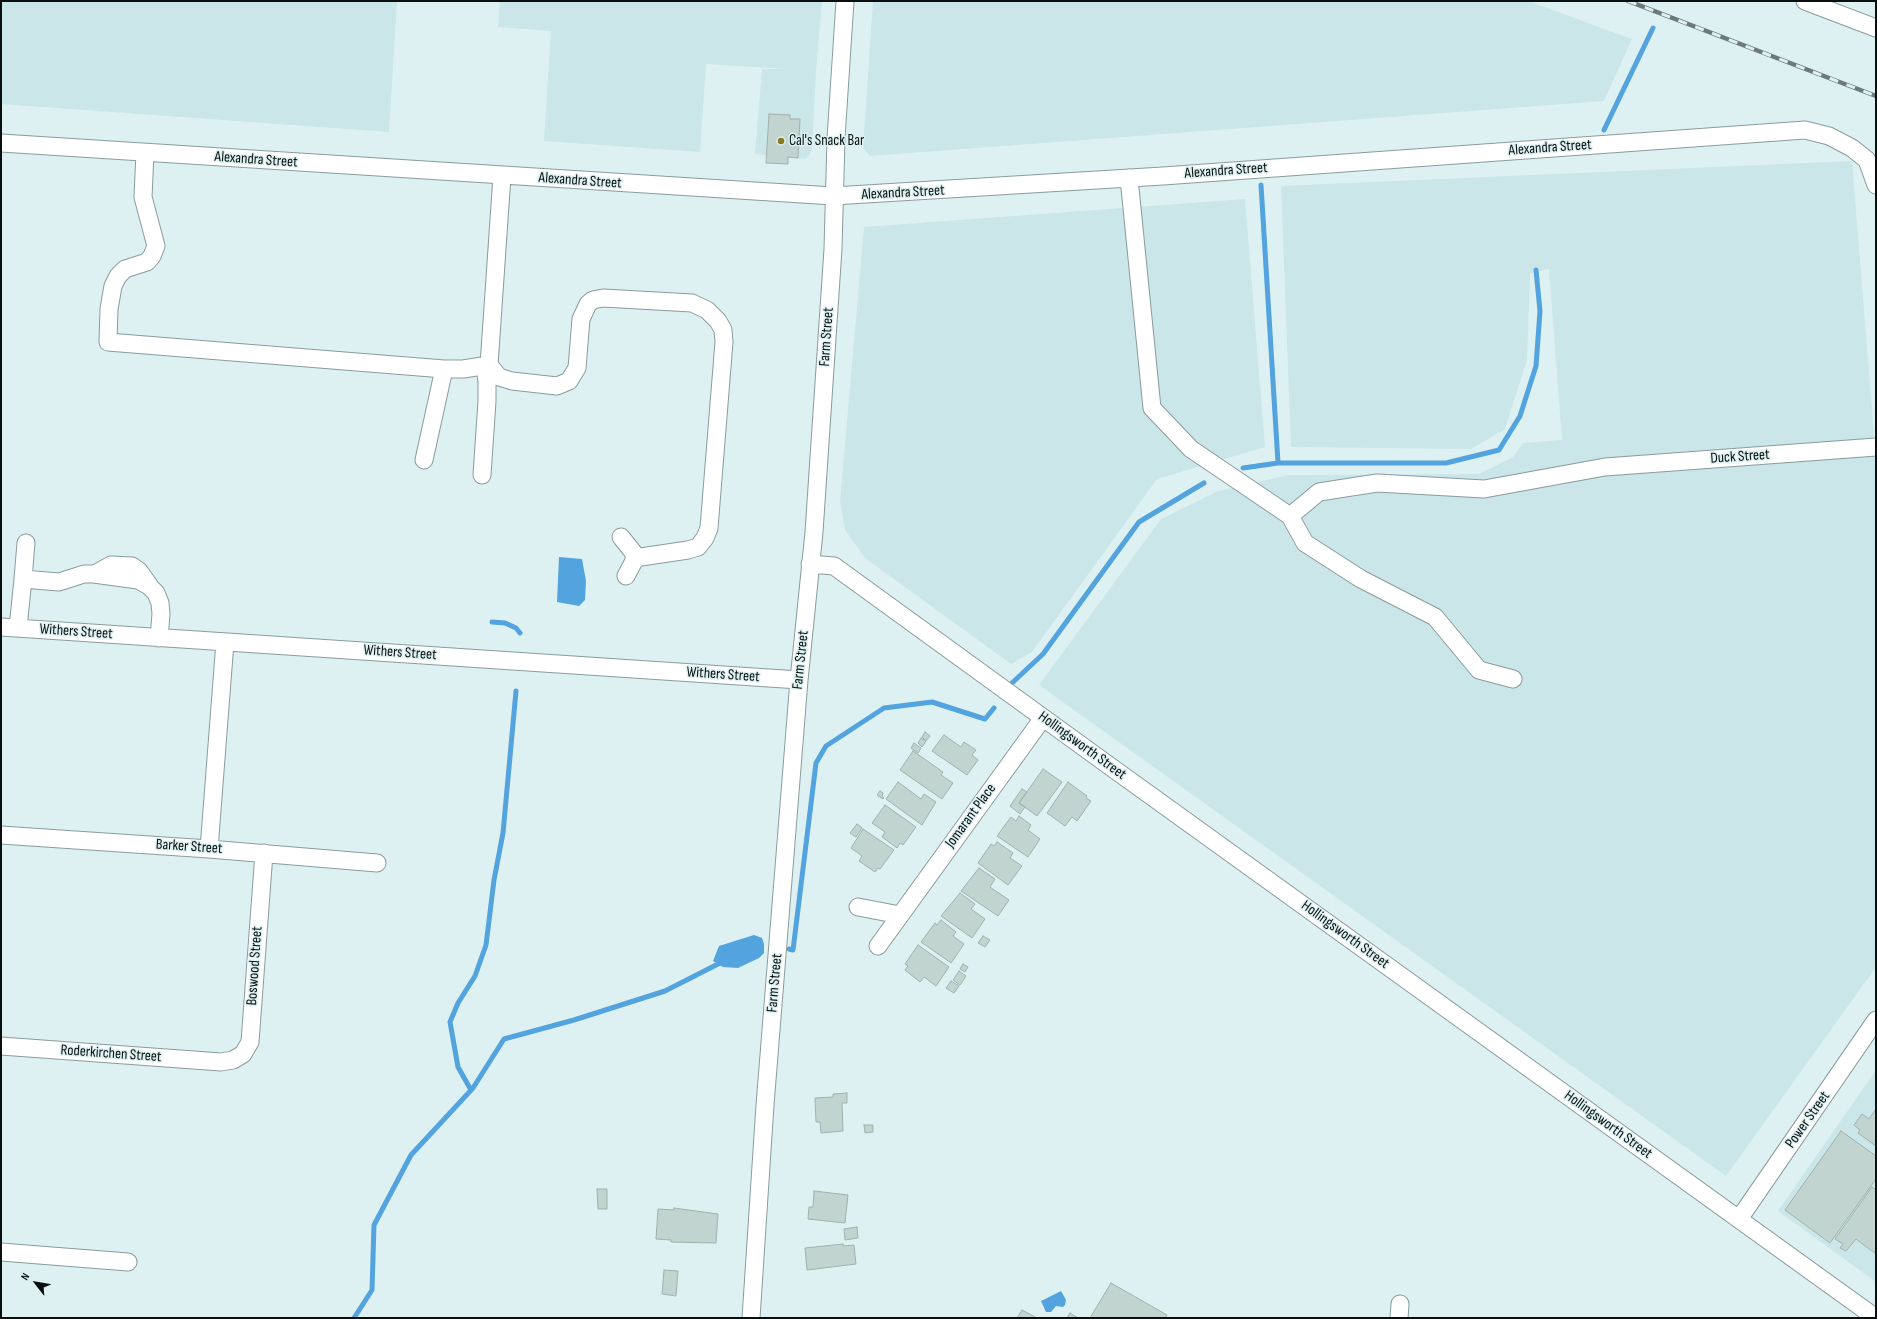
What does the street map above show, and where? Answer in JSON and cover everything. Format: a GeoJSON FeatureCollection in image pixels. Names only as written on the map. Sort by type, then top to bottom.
{"type":"FeatureCollection","features":[{"type":"Feature","properties":{"kind":"street","name":"Farm Street"},"geometry":{"type":"LineString","coordinates":[[751,1318],[765,1105],[798,680],[810,564],[833,249],[834,196],[845,1]]}},
{"type":"Feature","properties":{"kind":"street"},"geometry":{"type":"LineString","coordinates":[[1805,1],[1876,28]]}},
{"type":"Feature","properties":{"kind":"street","name":"Alexandra Street"},"geometry":{"type":"LineString","coordinates":[[1,143],[834,196],[1129,178],[1805,130],[1829,136],[1852,148],[1867,160],[1876,185]]}},
{"type":"Feature","properties":{"kind":"street"},"geometry":{"type":"LineString","coordinates":[[145,153],[143,197],[156,246],[152,256],[147,262],[130,266],[118,276],[113,286],[109,309],[108,342],[444,369],[463,370],[487,365]]}},
{"type":"Feature","properties":{"kind":"street"},"geometry":{"type":"LineString","coordinates":[[482,474],[487,401],[487,365],[502,176]]}},
{"type":"Feature","properties":{"kind":"street"},"geometry":{"type":"LineString","coordinates":[[1129,178],[1152,408],[1190,449],[1290,516],[1305,543],[1361,579],[1435,617],[1479,670],[1513,679]]}},
{"type":"Feature","properties":{"kind":"street"},"geometry":{"type":"LineString","coordinates":[[487,365],[499,377],[512,381],[557,386],[569,381],[577,368],[581,319],[588,304],[593,300],[603,298],[692,303],[707,310],[718,321],[723,330],[724,342],[709,528],[705,538],[698,547],[688,550],[634,558]]}},
{"type":"Feature","properties":{"kind":"street"},"geometry":{"type":"LineString","coordinates":[[424,460],[444,369]]}},
{"type":"Feature","properties":{"kind":"street","name":"Duck Street"},"geometry":{"type":"LineString","coordinates":[[1290,516],[1319,492],[1377,483],[1484,489],[1605,467],[1876,447]]}},
{"type":"Feature","properties":{"kind":"street"},"geometry":{"type":"LineString","coordinates":[[621,537],[633,552],[634,558],[626,576]]}},
{"type":"Feature","properties":{"kind":"street"},"geometry":{"type":"LineString","coordinates":[[9,627],[23,579],[26,543]]}},
{"type":"Feature","properties":{"kind":"street","name":"Hollingsworth Street"},"geometry":{"type":"LineString","coordinates":[[810,564],[834,566],[1876,1318]]}},
{"type":"Feature","properties":{"kind":"street"},"geometry":{"type":"LineString","coordinates":[[23,579],[59,582],[84,574],[94,574],[138,580],[149,586],[156,593],[160,603],[161,614],[158,638]]}},
{"type":"Feature","properties":{"kind":"street","name":"Withers Street"},"geometry":{"type":"LineString","coordinates":[[9,627],[798,680]]}},
{"type":"Feature","properties":{"kind":"street"},"geometry":{"type":"LineString","coordinates":[[209,848],[225,642]]}},
{"type":"Feature","properties":{"kind":"street","name":"Jomarant Place"},"geometry":{"type":"LineString","coordinates":[[878,946],[1043,718]]}},
{"type":"Feature","properties":{"kind":"street","name":"Barker Street"},"geometry":{"type":"LineString","coordinates":[[1,835],[209,848],[377,863]]}},
{"type":"Feature","properties":{"kind":"street","name":"Boswood Street"},"geometry":{"type":"LineString","coordinates":[[221,1062],[233,1060],[243,1054],[250,1042],[264,853]]}},
{"type":"Feature","properties":{"kind":"street"},"geometry":{"type":"LineString","coordinates":[[858,907],[900,915]]}},
{"type":"Feature","properties":{"kind":"street","name":"Power Street"},"geometry":{"type":"LineString","coordinates":[[1739,1219],[1876,1020]]}},
{"type":"Feature","properties":{"kind":"street","name":"Roderkirchen Street"},"geometry":{"type":"LineString","coordinates":[[1,1046],[221,1062]]}},
{"type":"Feature","properties":{"kind":"street"},"geometry":{"type":"LineString","coordinates":[[1,1252],[128,1262]]}},
{"type":"Feature","properties":{"kind":"shaded area"},"geometry":{"type":"Polygon","coordinates":[[[1,1],[397,1],[389,132],[1,104],[1,1]]]}},
{"type":"Feature","properties":{"kind":"shaded area"},"geometry":{"type":"Polygon","coordinates":[[[500,1],[822,1],[816,71],[812,148],[810,154],[806,159],[755,154],[762,69],[786,69],[706,64],[700,152],[544,141],[551,31],[498,27],[500,1]]]}},
{"type":"Feature","properties":{"kind":"shaded area"},"geometry":{"type":"Polygon","coordinates":[[[873,1],[1528,1],[1632,39],[1604,101],[870,156],[863,148],[873,1]]]}},
{"type":"Feature","properties":{"kind":"shaded area"},"geometry":{"type":"Polygon","coordinates":[[[1852,161],[1876,459],[1876,967],[1726,1176],[1039,685],[1161,519],[1218,491],[1288,475],[1479,474],[1513,457],[1523,443],[1562,440],[1549,269],[1530,273],[1527,360],[1505,429],[1471,449],[1291,447],[1281,186],[1852,161]]]}},
{"type":"Feature","properties":{"kind":"shaded area"},"geometry":{"type":"Polygon","coordinates":[[[1245,199],[1265,447],[1157,479],[1032,652],[1011,664],[865,558],[845,530],[840,502],[864,227],[1245,199]]]}},
{"type":"Feature","properties":{"kind":"shaded area"},"geometry":{"type":"Polygon","coordinates":[[[1876,1070],[1876,1282],[1778,1211],[1876,1070]]]}},
{"type":"Feature","properties":{"kind":"water"},"geometry":{"type":"Polygon","coordinates":[[[559,557],[582,559],[586,581],[585,600],[579,606],[557,602],[559,557]]]}},
{"type":"Feature","properties":{"kind":"water"},"geometry":{"type":"Polygon","coordinates":[[[754,935],[762,938],[764,944],[764,953],[759,958],[738,968],[723,967],[713,961],[719,946],[754,935]]]}},
{"type":"Feature","properties":{"kind":"water"},"geometry":{"type":"Polygon","coordinates":[[[1061,1291],[1066,1300],[1065,1305],[1063,1307],[1056,1306],[1051,1312],[1046,1312],[1041,1301],[1061,1291]]]}},
{"type":"Feature","properties":{"kind":"building"},"geometry":{"type":"Polygon","coordinates":[[[769,114],[790,115],[790,119],[800,119],[798,158],[788,157],[788,164],[766,163],[769,114]]]}},
{"type":"Feature","properties":{"kind":"building"},"geometry":{"type":"Polygon","coordinates":[[[925,732],[930,736],[926,741],[922,737],[925,732]]]}},
{"type":"Feature","properties":{"kind":"building"},"geometry":{"type":"Polygon","coordinates":[[[944,735],[961,747],[964,742],[976,750],[972,755],[978,760],[967,775],[932,751],[944,735]]]}},
{"type":"Feature","properties":{"kind":"building"},"geometry":{"type":"Polygon","coordinates":[[[921,738],[926,741],[922,747],[918,743],[921,738]]]}},
{"type":"Feature","properties":{"kind":"building"},"geometry":{"type":"Polygon","coordinates":[[[914,743],[921,748],[918,753],[911,748],[914,743]]]}},
{"type":"Feature","properties":{"kind":"building"},"geometry":{"type":"Polygon","coordinates":[[[913,751],[943,772],[941,775],[953,783],[942,799],[900,770],[913,751]]]}},
{"type":"Feature","properties":{"kind":"building"},"geometry":{"type":"Polygon","coordinates":[[[1043,769],[1062,782],[1037,816],[1019,803],[1043,769]]]}},
{"type":"Feature","properties":{"kind":"building"},"geometry":{"type":"Polygon","coordinates":[[[898,782],[921,799],[924,794],[936,802],[922,825],[886,799],[898,782]]]}},
{"type":"Feature","properties":{"kind":"building"},"geometry":{"type":"Polygon","coordinates":[[[1068,782],[1087,796],[1086,798],[1091,801],[1077,821],[1072,817],[1065,826],[1047,813],[1068,782]]]}},
{"type":"Feature","properties":{"kind":"building"},"geometry":{"type":"Polygon","coordinates":[[[1022,789],[1027,792],[1019,803],[1025,807],[1020,814],[1010,806],[1022,789]]]}},
{"type":"Feature","properties":{"kind":"building"},"geometry":{"type":"Polygon","coordinates":[[[880,791],[883,793],[883,799],[877,795],[880,791]]]}},
{"type":"Feature","properties":{"kind":"building"},"geometry":{"type":"Polygon","coordinates":[[[885,805],[916,827],[903,845],[900,843],[897,848],[882,837],[885,832],[872,823],[885,805]]]}},
{"type":"Feature","properties":{"kind":"building"},"geometry":{"type":"Polygon","coordinates":[[[1019,816],[1031,825],[1028,830],[1040,839],[1028,857],[997,836],[1011,817],[1016,821],[1019,816]]]}},
{"type":"Feature","properties":{"kind":"building"},"geometry":{"type":"Polygon","coordinates":[[[857,824],[862,828],[856,837],[850,833],[857,824]]]}},
{"type":"Feature","properties":{"kind":"building"},"geometry":{"type":"Polygon","coordinates":[[[863,829],[894,850],[880,869],[878,868],[875,872],[859,861],[862,856],[851,848],[863,829]]]}},
{"type":"Feature","properties":{"kind":"building"},"geometry":{"type":"Polygon","coordinates":[[[997,842],[1013,853],[1010,858],[1022,866],[1008,885],[978,863],[991,844],[994,846],[997,842]]]}},
{"type":"Feature","properties":{"kind":"building"},"geometry":{"type":"Polygon","coordinates":[[[979,868],[995,879],[990,887],[1009,900],[998,916],[961,891],[979,868]]]}},
{"type":"Feature","properties":{"kind":"building"},"geometry":{"type":"Polygon","coordinates":[[[960,893],[975,904],[971,909],[985,919],[972,938],[941,916],[960,893]]]}},
{"type":"Feature","properties":{"kind":"building"},"geometry":{"type":"Polygon","coordinates":[[[941,920],[956,932],[953,936],[964,944],[951,963],[921,942],[935,923],[937,925],[941,920]]]}},
{"type":"Feature","properties":{"kind":"building"},"geometry":{"type":"Polygon","coordinates":[[[983,936],[990,940],[985,947],[978,943],[983,936]]]}},
{"type":"Feature","properties":{"kind":"building"},"geometry":{"type":"Polygon","coordinates":[[[918,945],[949,967],[936,986],[924,977],[920,982],[905,970],[908,966],[905,964],[918,945]]]}},
{"type":"Feature","properties":{"kind":"building"},"geometry":{"type":"Polygon","coordinates":[[[963,964],[968,967],[965,972],[960,969],[963,964]]]}},
{"type":"Feature","properties":{"kind":"building"},"geometry":{"type":"Polygon","coordinates":[[[959,971],[966,976],[960,985],[953,980],[959,971]]]}},
{"type":"Feature","properties":{"kind":"building"},"geometry":{"type":"Polygon","coordinates":[[[951,981],[959,986],[954,993],[946,988],[951,981]]]}},
{"type":"Feature","properties":{"kind":"building"},"geometry":{"type":"Polygon","coordinates":[[[847,1093],[847,1103],[842,1103],[843,1131],[821,1133],[820,1122],[816,1122],[815,1098],[833,1097],[833,1094],[847,1093]]]}},
{"type":"Feature","properties":{"kind":"building"},"geometry":{"type":"Polygon","coordinates":[[[1876,1109],[1876,1146],[1858,1133],[1860,1130],[1854,1125],[1862,1114],[1869,1119],[1876,1109]]]}},
{"type":"Feature","properties":{"kind":"building"},"geometry":{"type":"Polygon","coordinates":[[[864,1125],[873,1125],[873,1132],[865,1133],[864,1125]]]}},
{"type":"Feature","properties":{"kind":"building"},"geometry":{"type":"Polygon","coordinates":[[[1841,1131],[1876,1156],[1876,1179],[1830,1243],[1785,1210],[1841,1131]]]}},
{"type":"Feature","properties":{"kind":"building"},"geometry":{"type":"Polygon","coordinates":[[[1872,1187],[1876,1190],[1876,1254],[1856,1239],[1846,1251],[1840,1248],[1843,1244],[1835,1239],[1872,1187]]]}},
{"type":"Feature","properties":{"kind":"building"},"geometry":{"type":"Polygon","coordinates":[[[597,1189],[607,1189],[607,1209],[598,1209],[597,1189]]]}},
{"type":"Feature","properties":{"kind":"building"},"geometry":{"type":"Polygon","coordinates":[[[814,1191],[848,1195],[845,1223],[808,1219],[809,1207],[813,1207],[814,1191]]]}},
{"type":"Feature","properties":{"kind":"building"},"geometry":{"type":"Polygon","coordinates":[[[674,1208],[718,1214],[716,1243],[671,1242],[671,1240],[656,1239],[658,1209],[674,1210],[674,1208]]]}},
{"type":"Feature","properties":{"kind":"building"},"geometry":{"type":"Polygon","coordinates":[[[857,1227],[858,1238],[845,1240],[844,1229],[857,1227]]]}},
{"type":"Feature","properties":{"kind":"building"},"geometry":{"type":"Polygon","coordinates":[[[843,1244],[843,1246],[854,1245],[856,1264],[807,1270],[805,1248],[843,1244]]]}},
{"type":"Feature","properties":{"kind":"building"},"geometry":{"type":"Polygon","coordinates":[[[664,1270],[678,1271],[676,1296],[662,1294],[664,1270]]]}},
{"type":"Feature","properties":{"kind":"building"},"geometry":{"type":"Polygon","coordinates":[[[1111,1283],[1167,1315],[1165,1318],[1090,1318],[1111,1283]]]}},
{"type":"Feature","properties":{"kind":"building"},"geometry":{"type":"Polygon","coordinates":[[[1022,1310],[1037,1318],[1017,1318],[1022,1310]]]}},
{"type":"Feature","properties":{"kind":"building"},"geometry":{"type":"Polygon","coordinates":[[[1070,1313],[1078,1318],[1067,1318],[1070,1313]]]}},
{"type":"Feature","properties":{"kind":"waterway"},"geometry":{"type":"LineString","coordinates":[[1604,130],[1653,28]]}},
{"type":"Feature","properties":{"kind":"waterway"},"geometry":{"type":"LineString","coordinates":[[1261,185],[1278,463]]}},
{"type":"Feature","properties":{"kind":"waterway"},"geometry":{"type":"LineString","coordinates":[[1243,468],[1278,463],[1446,463],[1499,450],[1520,416],[1536,366],[1540,311],[1536,270]]}},
{"type":"Feature","properties":{"kind":"waterway"},"geometry":{"type":"LineString","coordinates":[[1012,683],[1043,654],[1139,522],[1204,483]]}},
{"type":"Feature","properties":{"kind":"waterway"},"geometry":{"type":"LineString","coordinates":[[492,622],[505,623],[516,628],[520,633]]}},
{"type":"Feature","properties":{"kind":"waterway"},"geometry":{"type":"LineString","coordinates":[[471,1090],[458,1067],[450,1022],[458,1003],[475,976],[486,945],[494,880],[503,833],[516,691]]}},
{"type":"Feature","properties":{"kind":"waterway"},"geometry":{"type":"LineString","coordinates":[[789,949],[793,950],[816,763],[826,746],[884,708],[932,702],[985,719],[994,708]]}},
{"type":"Feature","properties":{"kind":"waterway"},"geometry":{"type":"LineString","coordinates":[[354,1318],[372,1290],[374,1225],[411,1155],[473,1088],[504,1039],[574,1020],[665,991],[722,962]]}},
{"type":"Feature","properties":{"kind":"railway"},"geometry":{"type":"LineString","coordinates":[[1628,1],[1876,96]]}},
{"type":"Feature","properties":{"kind":"place","name":"Cal's Snack Bar"},"geometry":{"type":"Point","coordinates":[781,141]}}]}
